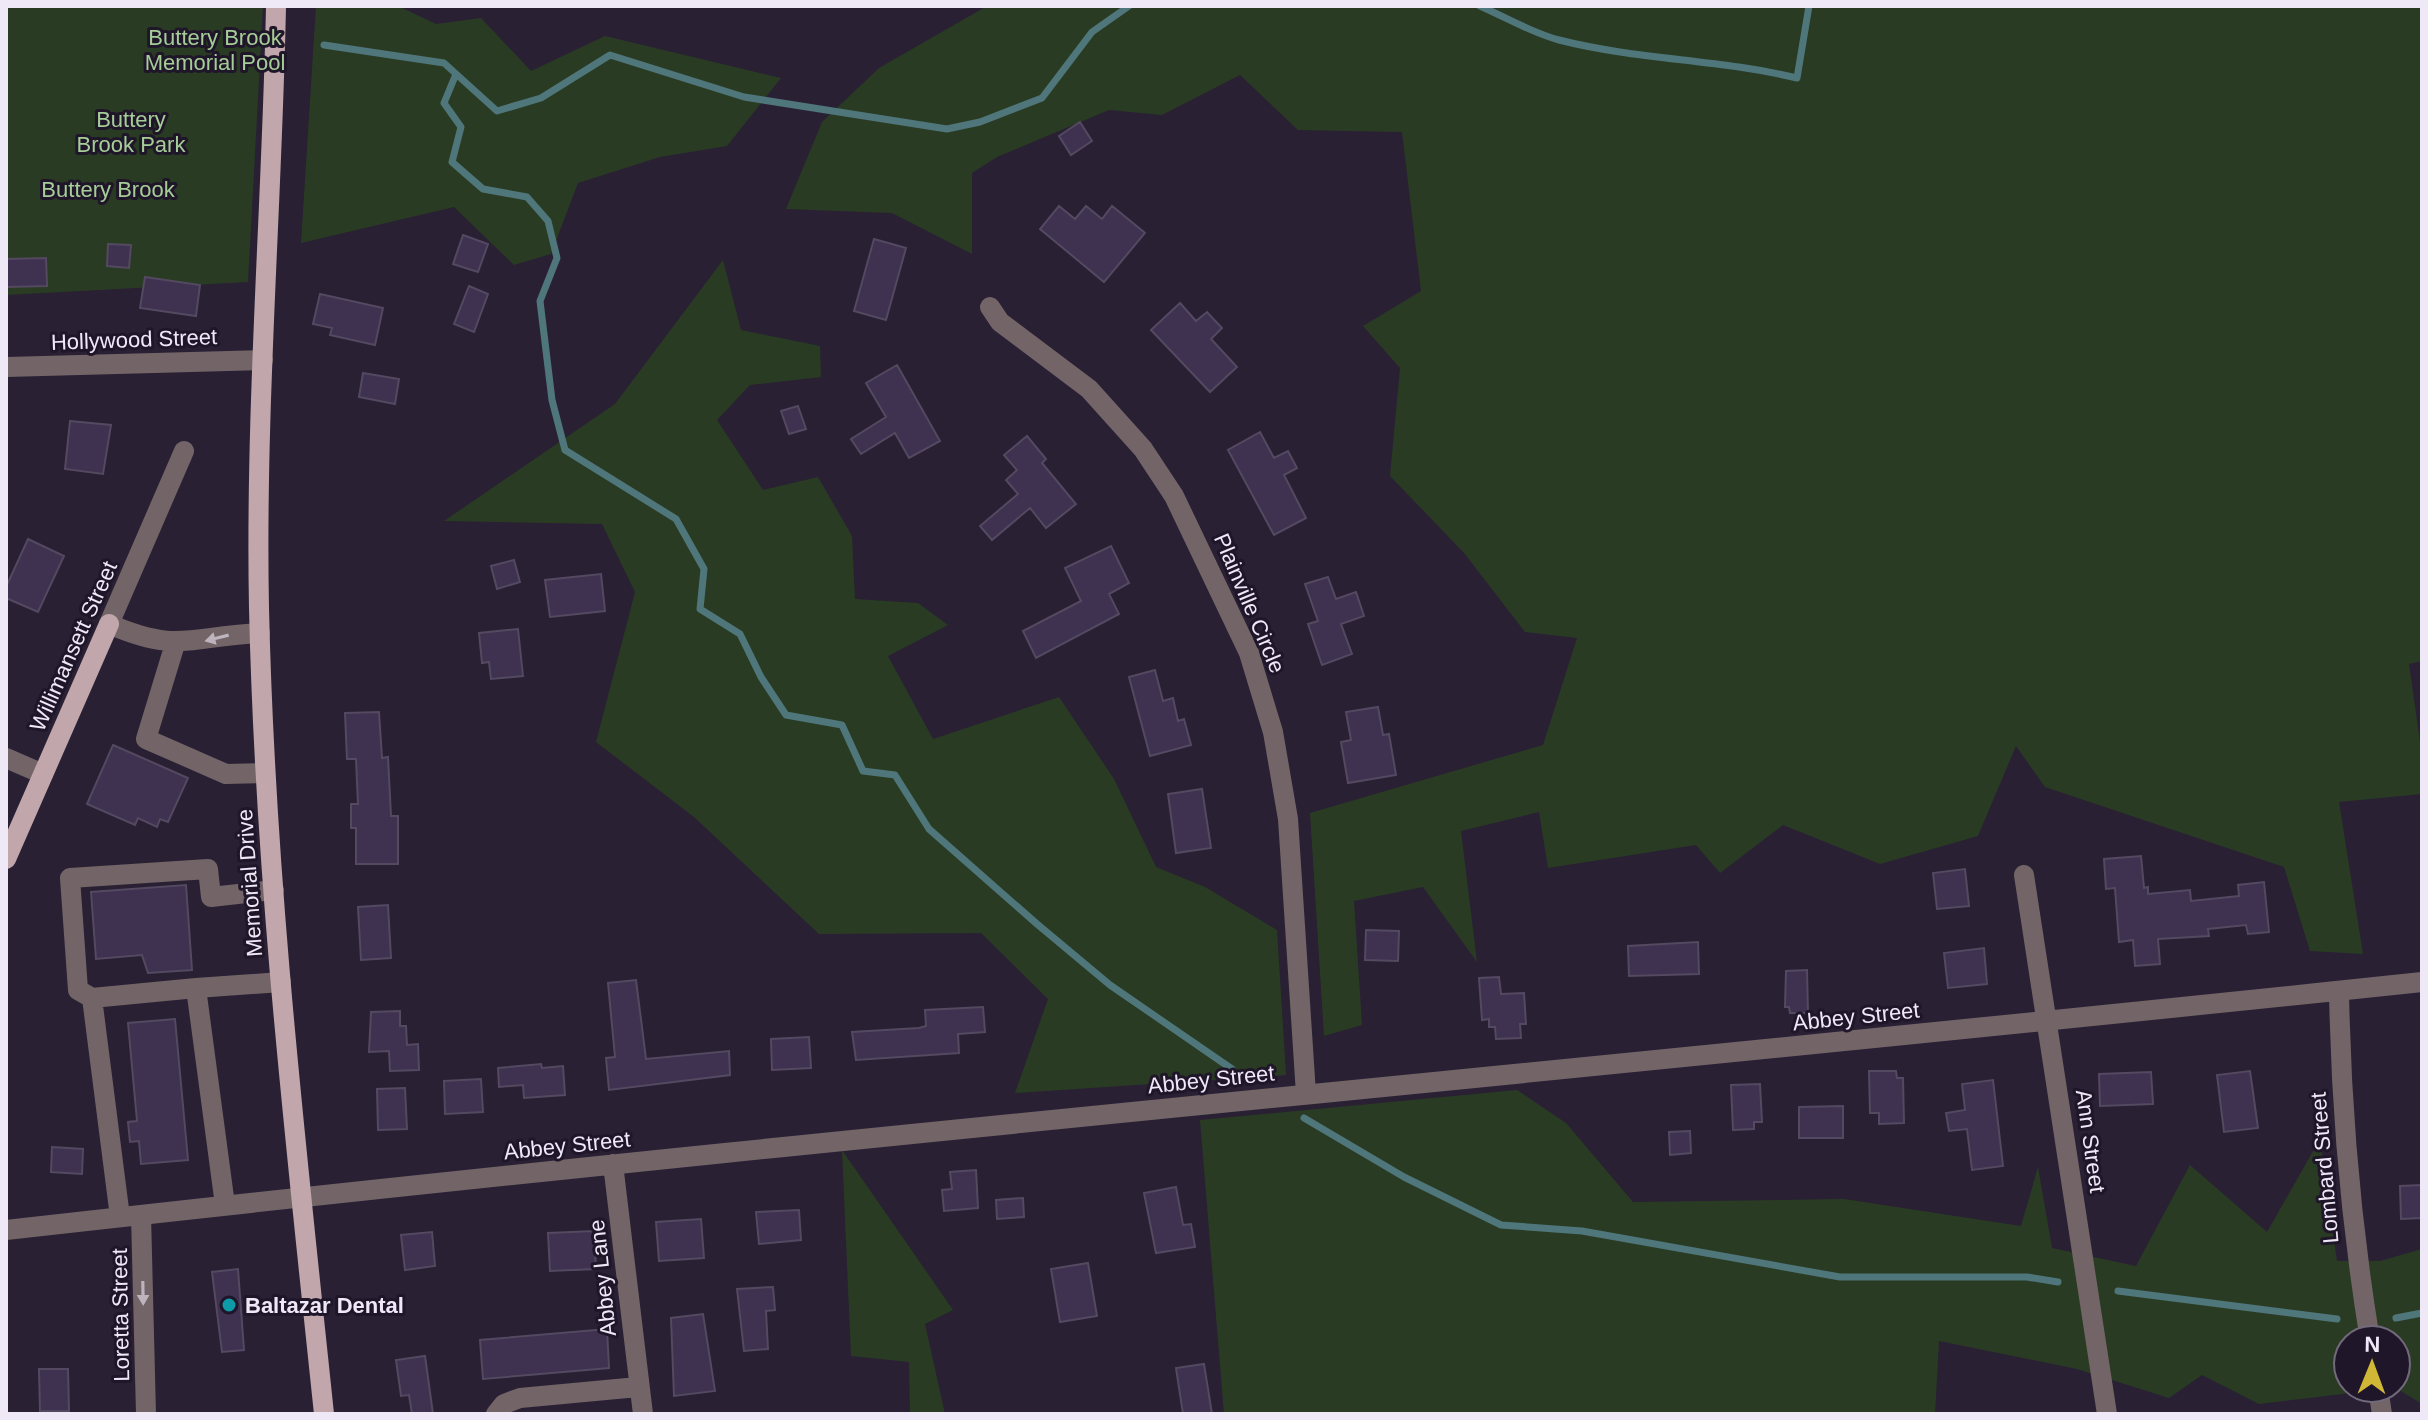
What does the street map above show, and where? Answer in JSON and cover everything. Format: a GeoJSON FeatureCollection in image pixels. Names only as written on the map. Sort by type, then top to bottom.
{"type":"FeatureCollection","features":[{"type":"Feature","properties":{"kind":"main road"},"geometry":{"type":"LineString","coordinates":[[263,360],[276,6]]}},
{"type":"Feature","properties":{"kind":"main road","name":"Memorial Drive"},"geometry":{"type":"LineString","coordinates":[[263,360],[260,633],[265,773],[281,982],[325,1409]]}},
{"type":"Feature","properties":{"kind":"main road","name":"Willimansett Street"},"geometry":{"type":"LineString","coordinates":[[6,859],[109,624]]}},
{"type":"Feature","properties":{"kind":"street","name":"Plainville Circle"},"geometry":{"type":"LineString","coordinates":[[990,307],[1000,322],[1089,389],[1143,449],[1174,496],[1249,653],[1273,732],[1288,819],[1306,1094]]}},
{"type":"Feature","properties":{"kind":"street","name":"Hollywood Street"},"geometry":{"type":"LineString","coordinates":[[6,367],[263,360]]}},
{"type":"Feature","properties":{"kind":"street","name":"Willimansett Street"},"geometry":{"type":"LineString","coordinates":[[109,624],[184,451]]}},
{"type":"Feature","properties":{"kind":"street"},"geometry":{"type":"LineString","coordinates":[[109,624],[142,638],[175,644],[227,634],[260,633]]}},
{"type":"Feature","properties":{"kind":"street"},"geometry":{"type":"LineString","coordinates":[[175,644],[146,739],[226,774],[265,773]]}},
{"type":"Feature","properties":{"kind":"street"},"geometry":{"type":"LineString","coordinates":[[6,758],[43,774]]}},
{"type":"Feature","properties":{"kind":"street"},"geometry":{"type":"LineString","coordinates":[[274,890],[211,897],[208,869],[70,878],[78,990],[92,998],[281,982]]}},
{"type":"Feature","properties":{"kind":"street","name":"Ann Street"},"geometry":{"type":"LineString","coordinates":[[2024,875],[2107,1414]]}},
{"type":"Feature","properties":{"kind":"street","name":"Abbey Street"},"geometry":{"type":"LineString","coordinates":[[6,1230],[613,1164],[2049,1023],[2422,982]]}},
{"type":"Feature","properties":{"kind":"street"},"geometry":{"type":"LineString","coordinates":[[196,988],[225,1205]]}},
{"type":"Feature","properties":{"kind":"street","name":"Lombard Street"},"geometry":{"type":"LineString","coordinates":[[2339,991],[2341,1090],[2357,1258],[2367,1324]]}},
{"type":"Feature","properties":{"kind":"street"},"geometry":{"type":"LineString","coordinates":[[92,998],[120,1217]]}},
{"type":"Feature","properties":{"kind":"street","name":"Abbey Lane"},"geometry":{"type":"LineString","coordinates":[[613,1164],[643,1414]]}},
{"type":"Feature","properties":{"kind":"street","name":"Loretta Street"},"geometry":{"type":"LineString","coordinates":[[141,1215],[146,1414]]}},
{"type":"Feature","properties":{"kind":"street"},"geometry":{"type":"LineString","coordinates":[[496,1414],[504,1404],[520,1398],[638,1387]]}},
{"type":"Feature","properties":{"kind":"green space","name":"Buttery Brook"},"geometry":{"type":"Polygon","coordinates":[[[6,6],[263,6],[248,282],[6,295],[6,6]]]}},
{"type":"Feature","properties":{"kind":"green space"},"geometry":{"type":"Polygon","coordinates":[[[316,6],[398,6],[436,24],[481,18],[531,71],[605,36],[781,78],[727,146],[660,157],[578,183],[551,254],[514,265],[454,207],[301,243],[316,6]]]}},
{"type":"Feature","properties":{"kind":"green space"},"geometry":{"type":"Polygon","coordinates":[[[987,6],[2422,6],[2422,661],[2409,664],[2422,756],[2422,794],[2339,802],[2363,954],[2310,951],[2284,867],[2045,787],[2016,746],[1978,836],[1880,864],[1783,825],[1720,873],[1696,845],[1548,868],[1539,812],[1461,831],[1477,962],[1423,887],[1354,901],[1362,1025],[1324,1036],[1310,813],[1543,745],[1577,638],[1525,632],[1464,553],[1390,476],[1400,368],[1363,326],[1421,291],[1402,132],[1298,130],[1240,75],[1162,115],[1109,110],[997,157],[972,173],[972,254],[892,213],[786,209],[822,122],[879,68],[987,6]]]}},
{"type":"Feature","properties":{"kind":"green space"},"geometry":{"type":"Polygon","coordinates":[[[723,260],[741,330],[820,346],[821,377],[750,385],[717,420],[763,490],[818,477],[852,536],[855,599],[918,603],[948,625],[888,656],[933,739],[1059,697],[1114,779],[1156,867],[1205,887],[1277,930],[1286,1075],[1015,1093],[1048,999],[981,933],[819,934],[694,817],[596,742],[635,592],[602,524],[444,521],[615,404],[723,260]]]}},
{"type":"Feature","properties":{"kind":"green space"},"geometry":{"type":"Polygon","coordinates":[[[1517,1090],[1566,1123],[1633,1202],[1844,1199],[2021,1226],[2038,1167],[2052,1248],[2136,1266],[2190,1165],[2267,1232],[2320,1139],[2337,1261],[2380,1261],[2422,1249],[2422,1404],[2412,1398],[2412,1324],[2332,1324],[2332,1395],[2259,1404],[2202,1375],[2169,1398],[2077,1369],[1939,1341],[1935,1414],[1224,1414],[1200,1120],[1517,1090]]]}},
{"type":"Feature","properties":{"kind":"green space"},"geometry":{"type":"Polygon","coordinates":[[[842,1150],[953,1310],[925,1324],[945,1414],[910,1414],[909,1362],[851,1356],[842,1150]]]}},
{"type":"Feature","properties":{"kind":"building"},"geometry":{"type":"Polygon","coordinates":[[[1080,122],[1092,141],[1071,155],[1059,136],[1080,122]]]}},
{"type":"Feature","properties":{"kind":"building"},"geometry":{"type":"Polygon","coordinates":[[[1059,206],[1075,219],[1086,206],[1102,219],[1112,206],[1145,233],[1104,282],[1040,229],[1059,206]]]}},
{"type":"Feature","properties":{"kind":"building"},"geometry":{"type":"Polygon","coordinates":[[[463,235],[488,244],[478,272],[453,264],[463,235]]]}},
{"type":"Feature","properties":{"kind":"building"},"geometry":{"type":"Polygon","coordinates":[[[874,239],[906,248],[886,320],[854,311],[874,239]]]}},
{"type":"Feature","properties":{"kind":"building"},"geometry":{"type":"Polygon","coordinates":[[[108,244],[131,245],[129,268],[107,266],[108,244]]]}},
{"type":"Feature","properties":{"kind":"building"},"geometry":{"type":"Polygon","coordinates":[[[46,258],[47,286],[6,287],[6,259],[46,258]]]}},
{"type":"Feature","properties":{"kind":"building"},"geometry":{"type":"Polygon","coordinates":[[[145,277],[200,285],[196,316],[140,308],[145,277]]]}},
{"type":"Feature","properties":{"kind":"building"},"geometry":{"type":"Polygon","coordinates":[[[469,286],[488,294],[474,332],[454,324],[469,286]]]}},
{"type":"Feature","properties":{"kind":"building"},"geometry":{"type":"Polygon","coordinates":[[[320,294],[383,308],[375,345],[330,335],[332,328],[313,324],[320,294]]]}},
{"type":"Feature","properties":{"kind":"building"},"geometry":{"type":"Polygon","coordinates":[[[1180,303],[1196,321],[1207,312],[1222,328],[1211,339],[1237,367],[1210,392],[1151,330],[1180,303]]]}},
{"type":"Feature","properties":{"kind":"building"},"geometry":{"type":"Polygon","coordinates":[[[897,365],[940,441],[909,458],[895,433],[861,454],[851,439],[886,417],[866,383],[897,365]]]}},
{"type":"Feature","properties":{"kind":"building"},"geometry":{"type":"Polygon","coordinates":[[[363,373],[399,379],[395,404],[359,397],[363,373]]]}},
{"type":"Feature","properties":{"kind":"building"},"geometry":{"type":"Polygon","coordinates":[[[798,406],[806,429],[789,434],[781,411],[798,406]]]}},
{"type":"Feature","properties":{"kind":"building"},"geometry":{"type":"Polygon","coordinates":[[[70,421],[111,425],[103,474],[65,469],[70,421]]]}},
{"type":"Feature","properties":{"kind":"building"},"geometry":{"type":"Polygon","coordinates":[[[1260,432],[1274,458],[1288,451],[1297,468],[1284,475],[1306,518],[1274,535],[1228,450],[1260,432]]]}},
{"type":"Feature","properties":{"kind":"building"},"geometry":{"type":"Polygon","coordinates":[[[1027,436],[1046,459],[1042,463],[1076,504],[1046,528],[1030,508],[992,540],[980,526],[1018,494],[1006,480],[1017,470],[1004,455],[1027,436]]]}},
{"type":"Feature","properties":{"kind":"building"},"geometry":{"type":"Polygon","coordinates":[[[28,539],[64,556],[38,612],[6,598],[6,587],[28,539]]]}},
{"type":"Feature","properties":{"kind":"building"},"geometry":{"type":"Polygon","coordinates":[[[1111,546],[1129,583],[1109,594],[1119,614],[1036,658],[1023,631],[1081,601],[1065,568],[1111,546]]]}},
{"type":"Feature","properties":{"kind":"building"},"geometry":{"type":"Polygon","coordinates":[[[514,560],[520,582],[497,589],[491,566],[514,560]]]}},
{"type":"Feature","properties":{"kind":"building"},"geometry":{"type":"Polygon","coordinates":[[[601,574],[605,611],[550,617],[545,580],[601,574]]]}},
{"type":"Feature","properties":{"kind":"building"},"geometry":{"type":"Polygon","coordinates":[[[1328,577],[1336,599],[1356,592],[1364,616],[1341,624],[1352,654],[1322,665],[1308,624],[1318,621],[1305,584],[1328,577]]]}},
{"type":"Feature","properties":{"kind":"building"},"geometry":{"type":"Polygon","coordinates":[[[518,629],[523,676],[491,679],[489,662],[482,663],[479,633],[518,629]]]}},
{"type":"Feature","properties":{"kind":"building"},"geometry":{"type":"Polygon","coordinates":[[[1155,670],[1163,701],[1173,698],[1178,721],[1184,719],[1191,745],[1150,756],[1129,677],[1155,670]]]}},
{"type":"Feature","properties":{"kind":"building"},"geometry":{"type":"Polygon","coordinates":[[[1378,707],[1383,735],[1389,734],[1396,775],[1348,783],[1341,742],[1351,740],[1346,712],[1378,707]]]}},
{"type":"Feature","properties":{"kind":"building"},"geometry":{"type":"Polygon","coordinates":[[[379,712],[382,758],[388,757],[391,816],[398,816],[398,864],[356,864],[356,828],[351,828],[351,804],[358,804],[356,759],[347,759],[345,713],[379,712]]]}},
{"type":"Feature","properties":{"kind":"building"},"geometry":{"type":"Polygon","coordinates":[[[113,745],[188,778],[168,822],[160,819],[157,827],[138,818],[135,825],[87,804],[113,745]]]}},
{"type":"Feature","properties":{"kind":"building"},"geometry":{"type":"Polygon","coordinates":[[[1202,789],[1211,848],[1176,853],[1168,794],[1202,789]]]}},
{"type":"Feature","properties":{"kind":"building"},"geometry":{"type":"Polygon","coordinates":[[[2141,856],[2144,888],[2148,887],[2148,894],[2190,890],[2191,901],[2239,896],[2238,885],[2264,882],[2269,932],[2248,934],[2246,925],[2208,929],[2209,936],[2158,939],[2160,964],[2135,966],[2133,940],[2119,942],[2115,888],[2106,889],[2104,859],[2141,856]]]}},
{"type":"Feature","properties":{"kind":"building"},"geometry":{"type":"Polygon","coordinates":[[[1965,869],[1969,906],[1937,909],[1933,873],[1965,869]]]}},
{"type":"Feature","properties":{"kind":"building"},"geometry":{"type":"Polygon","coordinates":[[[186,885],[192,970],[148,973],[142,955],[96,959],[91,892],[186,885]]]}},
{"type":"Feature","properties":{"kind":"building"},"geometry":{"type":"Polygon","coordinates":[[[388,905],[391,958],[361,960],[358,907],[388,905]]]}},
{"type":"Feature","properties":{"kind":"building"},"geometry":{"type":"Polygon","coordinates":[[[1366,930],[1399,931],[1398,961],[1365,960],[1366,930]]]}},
{"type":"Feature","properties":{"kind":"building"},"geometry":{"type":"Polygon","coordinates":[[[1698,942],[1699,974],[1629,976],[1628,946],[1698,942]]]}},
{"type":"Feature","properties":{"kind":"building"},"geometry":{"type":"Polygon","coordinates":[[[1984,948],[1987,984],[1948,988],[1944,953],[1984,948]]]}},
{"type":"Feature","properties":{"kind":"building"},"geometry":{"type":"Polygon","coordinates":[[[1807,970],[1808,1013],[1790,1013],[1789,1007],[1785,1007],[1786,971],[1807,970]]]}},
{"type":"Feature","properties":{"kind":"building"},"geometry":{"type":"Polygon","coordinates":[[[1499,977],[1501,994],[1524,993],[1526,1024],[1520,1024],[1521,1038],[1496,1039],[1495,1027],[1489,1027],[1489,1019],[1482,1020],[1479,978],[1499,977]]]}},
{"type":"Feature","properties":{"kind":"building"},"geometry":{"type":"Polygon","coordinates":[[[636,980],[646,1059],[729,1051],[730,1075],[609,1090],[606,1058],[615,1057],[608,983],[636,980]]]}},
{"type":"Feature","properties":{"kind":"building"},"geometry":{"type":"Polygon","coordinates":[[[983,1007],[985,1032],[958,1034],[959,1053],[856,1060],[852,1032],[919,1028],[926,1026],[925,1010],[983,1007]]]}},
{"type":"Feature","properties":{"kind":"building"},"geometry":{"type":"Polygon","coordinates":[[[400,1011],[400,1026],[406,1026],[407,1045],[418,1044],[419,1070],[390,1071],[389,1051],[369,1052],[371,1012],[400,1011]]]}},
{"type":"Feature","properties":{"kind":"building"},"geometry":{"type":"Polygon","coordinates":[[[175,1019],[188,1160],[141,1164],[139,1141],[130,1142],[128,1122],[137,1121],[128,1023],[175,1019]]]}},
{"type":"Feature","properties":{"kind":"building"},"geometry":{"type":"Polygon","coordinates":[[[809,1037],[811,1068],[772,1070],[771,1039],[809,1037]]]}},
{"type":"Feature","properties":{"kind":"building"},"geometry":{"type":"Polygon","coordinates":[[[541,1064],[542,1068],[563,1066],[565,1095],[524,1098],[523,1085],[499,1087],[498,1068],[541,1064]]]}},
{"type":"Feature","properties":{"kind":"building"},"geometry":{"type":"Polygon","coordinates":[[[1869,1071],[1896,1071],[1897,1078],[1903,1078],[1904,1123],[1879,1124],[1879,1113],[1870,1113],[1869,1071]]]}},
{"type":"Feature","properties":{"kind":"building"},"geometry":{"type":"Polygon","coordinates":[[[2250,1071],[2258,1128],[2224,1132],[2217,1075],[2250,1071]]]}},
{"type":"Feature","properties":{"kind":"building"},"geometry":{"type":"Polygon","coordinates":[[[2151,1072],[2153,1104],[2100,1106],[2099,1074],[2151,1072]]]}},
{"type":"Feature","properties":{"kind":"building"},"geometry":{"type":"Polygon","coordinates":[[[481,1079],[483,1112],[445,1114],[444,1081],[481,1079]]]}},
{"type":"Feature","properties":{"kind":"building"},"geometry":{"type":"Polygon","coordinates":[[[1993,1080],[2003,1166],[1972,1170],[1967,1129],[1949,1131],[1946,1113],[1965,1110],[1962,1084],[1993,1080]]]}},
{"type":"Feature","properties":{"kind":"building"},"geometry":{"type":"Polygon","coordinates":[[[1760,1084],[1762,1122],[1754,1122],[1754,1129],[1733,1130],[1731,1085],[1760,1084]]]}},
{"type":"Feature","properties":{"kind":"building"},"geometry":{"type":"Polygon","coordinates":[[[405,1088],[407,1129],[378,1130],[377,1089],[405,1088]]]}},
{"type":"Feature","properties":{"kind":"building"},"geometry":{"type":"Polygon","coordinates":[[[1843,1106],[1843,1138],[1799,1138],[1799,1107],[1843,1106]]]}},
{"type":"Feature","properties":{"kind":"building"},"geometry":{"type":"Polygon","coordinates":[[[1690,1131],[1691,1153],[1670,1155],[1669,1132],[1690,1131]]]}},
{"type":"Feature","properties":{"kind":"building"},"geometry":{"type":"Polygon","coordinates":[[[52,1147],[83,1149],[82,1174],[51,1172],[52,1147]]]}},
{"type":"Feature","properties":{"kind":"building"},"geometry":{"type":"Polygon","coordinates":[[[976,1170],[978,1208],[944,1211],[942,1190],[952,1189],[950,1172],[976,1170]]]}},
{"type":"Feature","properties":{"kind":"building"},"geometry":{"type":"Polygon","coordinates":[[[2422,1185],[2422,1218],[2401,1219],[2400,1186],[2422,1185]]]}},
{"type":"Feature","properties":{"kind":"building"},"geometry":{"type":"Polygon","coordinates":[[[1176,1187],[1183,1225],[1191,1224],[1195,1247],[1156,1253],[1144,1193],[1176,1187]]]}},
{"type":"Feature","properties":{"kind":"building"},"geometry":{"type":"Polygon","coordinates":[[[1023,1198],[1024,1217],[997,1219],[996,1200],[1023,1198]]]}},
{"type":"Feature","properties":{"kind":"building"},"geometry":{"type":"Polygon","coordinates":[[[799,1210],[801,1240],[759,1244],[756,1212],[799,1210]]]}},
{"type":"Feature","properties":{"kind":"building"},"geometry":{"type":"Polygon","coordinates":[[[701,1219],[704,1258],[659,1261],[656,1222],[701,1219]]]}},
{"type":"Feature","properties":{"kind":"building"},"geometry":{"type":"Polygon","coordinates":[[[594,1231],[596,1269],[550,1271],[548,1233],[594,1231]]]}},
{"type":"Feature","properties":{"kind":"building"},"geometry":{"type":"Polygon","coordinates":[[[432,1232],[435,1266],[405,1270],[401,1235],[432,1232]]]}},
{"type":"Feature","properties":{"kind":"building"},"geometry":{"type":"Polygon","coordinates":[[[1088,1263],[1097,1316],[1060,1322],[1051,1269],[1088,1263]]]}},
{"type":"Feature","properties":{"kind":"building","name":"Baltazar Dental"},"geometry":{"type":"Polygon","coordinates":[[[238,1269],[244,1350],[222,1352],[212,1272],[238,1269]]]}},
{"type":"Feature","properties":{"kind":"building"},"geometry":{"type":"Polygon","coordinates":[[[773,1287],[775,1310],[766,1311],[768,1349],[744,1351],[737,1289],[773,1287]]]}},
{"type":"Feature","properties":{"kind":"building"},"geometry":{"type":"Polygon","coordinates":[[[703,1314],[715,1391],[674,1396],[671,1318],[703,1314]]]}},
{"type":"Feature","properties":{"kind":"building"},"geometry":{"type":"Polygon","coordinates":[[[607,1329],[609,1368],[483,1379],[480,1340],[607,1329]]]}},
{"type":"Feature","properties":{"kind":"building"},"geometry":{"type":"Polygon","coordinates":[[[425,1356],[433,1414],[412,1414],[409,1395],[401,1396],[396,1360],[425,1356]]]}},
{"type":"Feature","properties":{"kind":"building"},"geometry":{"type":"Polygon","coordinates":[[[1204,1364],[1212,1414],[1183,1414],[1176,1368],[1204,1364]]]}},
{"type":"Feature","properties":{"kind":"building"},"geometry":{"type":"Polygon","coordinates":[[[39,1369],[68,1369],[69,1411],[40,1411],[39,1369]]]}},
{"type":"Feature","properties":{"kind":"waterway"},"geometry":{"type":"LineString","coordinates":[[324,45],[444,63],[497,111],[541,98],[610,55],[744,97],[947,129],[980,122],[1042,98],[1092,32],[1129,6]]}},
{"type":"Feature","properties":{"kind":"waterway"},"geometry":{"type":"LineString","coordinates":[[1480,6],[1529,29],[1589,47],[1797,78],[1809,6]]}},
{"type":"Feature","properties":{"kind":"waterway"},"geometry":{"type":"LineString","coordinates":[[456,74],[444,103],[461,127],[452,162],[483,189],[527,197],[548,221],[557,258],[540,301],[552,400],[565,450],[676,519],[704,569],[700,609],[740,634],[761,677],[786,715],[842,725],[863,771],[895,775],[929,829],[1037,924],[1110,985],[1232,1069]]}},
{"type":"Feature","properties":{"kind":"waterway"},"geometry":{"type":"LineString","coordinates":[[1304,1118],[1404,1177],[1501,1225],[1582,1231],[1840,1277],[2027,1277],[2058,1282]]}},
{"type":"Feature","properties":{"kind":"waterway"},"geometry":{"type":"LineString","coordinates":[[2118,1291],[2337,1319]]}},
{"type":"Feature","properties":{"kind":"waterway"},"geometry":{"type":"LineString","coordinates":[[2396,1318],[2422,1313]]}},
{"type":"Feature","properties":{"kind":"place","name":"Baltazar Dental"},"geometry":{"type":"Point","coordinates":[229,1305]}},
{"type":"Feature","properties":{"kind":"park label","name":"Buttery Brook Memorial Pool"},"geometry":{"type":"Point","coordinates":[215,50]}},
{"type":"Feature","properties":{"kind":"park label","name":"Buttery Brook Park"},"geometry":{"type":"Point","coordinates":[131,132]}}]}
